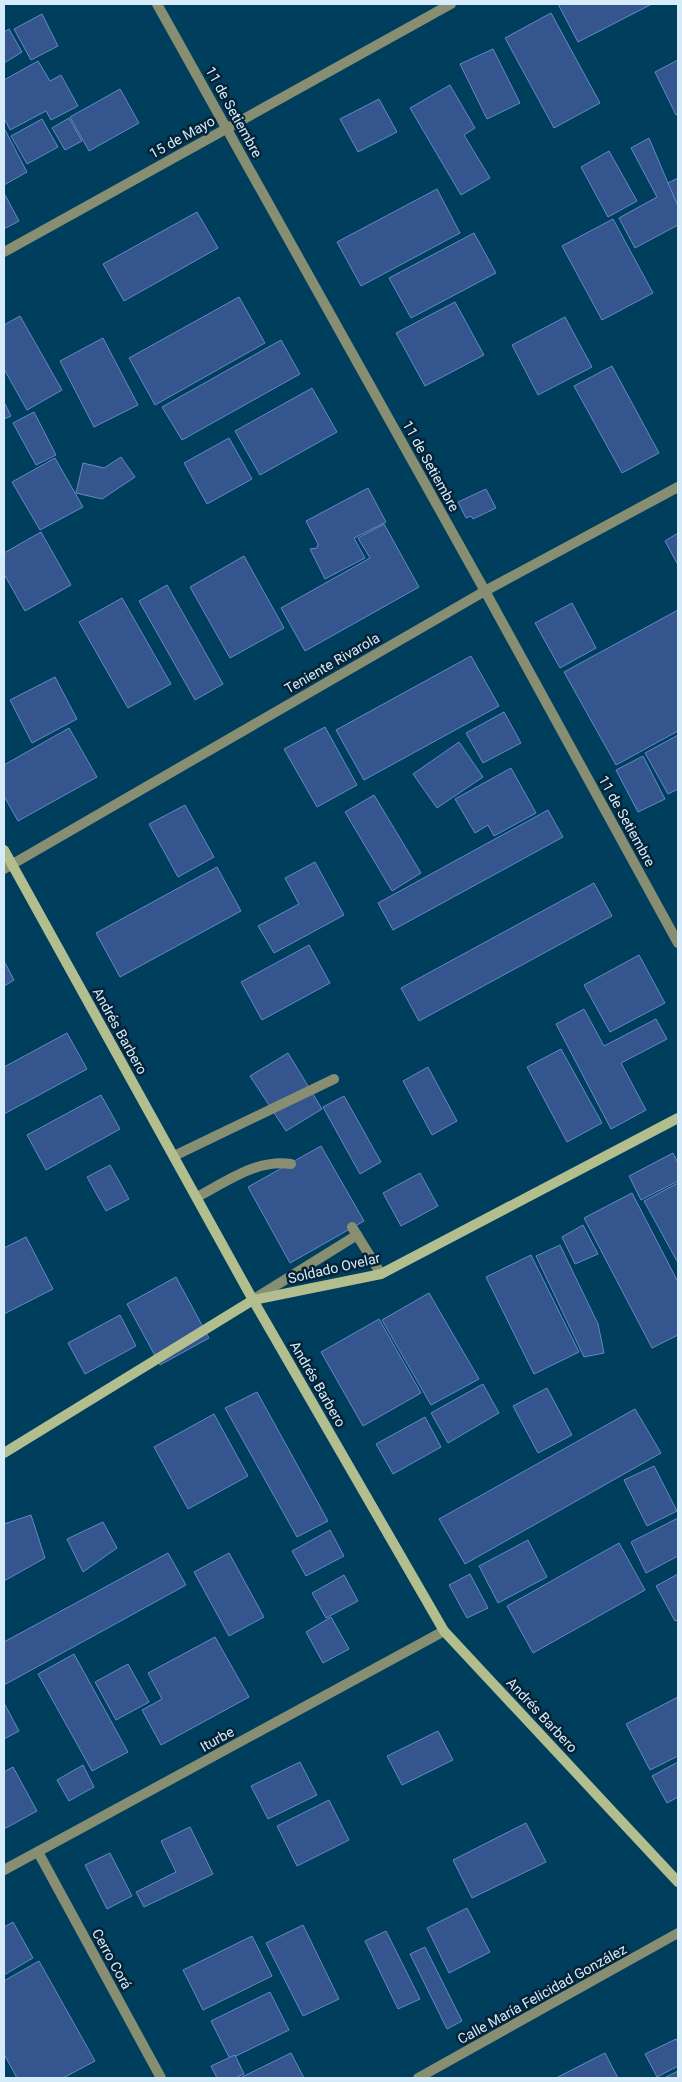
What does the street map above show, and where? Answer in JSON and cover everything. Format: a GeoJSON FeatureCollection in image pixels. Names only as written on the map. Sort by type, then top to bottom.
{"type":"FeatureCollection","features":[{"type":"Feature","properties":{"kind":"main road","name":"Andrés Barbero"},"geometry":{"type":"LineString","coordinates":[[4,850],[8,867],[444,1631],[678,1882]]}},
{"type":"Feature","properties":{"kind":"main road","name":"Soldado Ovelar"},"geometry":{"type":"LineString","coordinates":[[4,1453],[254,1300],[381,1274],[678,1118]]}},
{"type":"Feature","properties":{"kind":"street","name":"11 de Setiembre"},"geometry":{"type":"LineString","coordinates":[[157,4],[485,591],[678,943]]}},
{"type":"Feature","properties":{"kind":"street","name":"15 de Mayo"},"geometry":{"type":"LineString","coordinates":[[4,252],[451,4]]}},
{"type":"Feature","properties":{"kind":"street","name":"Teniente Rivarola"},"geometry":{"type":"LineString","coordinates":[[8,867],[485,591],[678,487]]}},
{"type":"Feature","properties":{"kind":"street"},"geometry":{"type":"LineString","coordinates":[[174,1156],[334,1079]]}},
{"type":"Feature","properties":{"kind":"street"},"geometry":{"type":"LineString","coordinates":[[197,1197],[253,1168],[269,1163],[290,1164]]}},
{"type":"Feature","properties":{"kind":"street"},"geometry":{"type":"LineString","coordinates":[[254,1300],[355,1231],[381,1274]]}},
{"type":"Feature","properties":{"kind":"street","name":"Iturbe"},"geometry":{"type":"LineString","coordinates":[[4,1870],[444,1631]]}},
{"type":"Feature","properties":{"kind":"street","name":"Cerro Corá"},"geometry":{"type":"LineString","coordinates":[[38,1852],[161,2078]]}},
{"type":"Feature","properties":{"kind":"street","name":"Calle María Felicidad González"},"geometry":{"type":"LineString","coordinates":[[418,2078],[678,1934]]}},
{"type":"Feature","properties":{"kind":"building"},"geometry":{"type":"Polygon","coordinates":[[[558,4],[652,4],[578,42],[558,4]]]}},
{"type":"Feature","properties":{"kind":"building"},"geometry":{"type":"Polygon","coordinates":[[[551,13],[600,103],[554,128],[505,38],[551,13]]]}},
{"type":"Feature","properties":{"kind":"building"},"geometry":{"type":"Polygon","coordinates":[[[42,14],[58,46],[31,60],[14,29],[42,14]]]}},
{"type":"Feature","properties":{"kind":"building"},"geometry":{"type":"Polygon","coordinates":[[[9,29],[22,52],[4,63],[4,32],[9,29]]]}},
{"type":"Feature","properties":{"kind":"building"},"geometry":{"type":"Polygon","coordinates":[[[493,49],[520,103],[487,119],[460,64],[493,49]]]}},
{"type":"Feature","properties":{"kind":"building"},"geometry":{"type":"Polygon","coordinates":[[[678,60],[678,114],[676,115],[655,72],[678,60]]]}},
{"type":"Feature","properties":{"kind":"building"},"geometry":{"type":"Polygon","coordinates":[[[38,61],[50,81],[61,75],[78,106],[51,120],[46,111],[10,130],[4,118],[4,80],[38,61]]]}},
{"type":"Feature","properties":{"kind":"building"},"geometry":{"type":"Polygon","coordinates":[[[450,85],[475,128],[464,135],[490,178],[461,195],[410,108],[450,85]]]}},
{"type":"Feature","properties":{"kind":"building"},"geometry":{"type":"Polygon","coordinates":[[[120,89],[139,123],[89,151],[70,117],[120,89]]]}},
{"type":"Feature","properties":{"kind":"building"},"geometry":{"type":"Polygon","coordinates":[[[379,99],[397,132],[358,152],[340,119],[379,99]]]}},
{"type":"Feature","properties":{"kind":"building"},"geometry":{"type":"Polygon","coordinates":[[[69,118],[82,141],[65,150],[52,128],[69,118]]]}},
{"type":"Feature","properties":{"kind":"building"},"geometry":{"type":"Polygon","coordinates":[[[42,119],[58,147],[27,164],[11,136],[42,119]]]}},
{"type":"Feature","properties":{"kind":"building"},"geometry":{"type":"Polygon","coordinates":[[[4,128],[27,172],[4,185],[4,128]]]}},
{"type":"Feature","properties":{"kind":"building"},"geometry":{"type":"Polygon","coordinates":[[[649,138],[668,183],[678,198],[678,225],[635,248],[619,218],[657,197],[631,148],[649,138]]]}},
{"type":"Feature","properties":{"kind":"building"},"geometry":{"type":"Polygon","coordinates":[[[609,151],[637,201],[608,217],[581,167],[609,151]]]}},
{"type":"Feature","properties":{"kind":"building"},"geometry":{"type":"Polygon","coordinates":[[[678,178],[678,206],[668,183],[678,178]]]}},
{"type":"Feature","properties":{"kind":"building"},"geometry":{"type":"Polygon","coordinates":[[[437,189],[460,233],[361,286],[337,242],[437,189]]]}},
{"type":"Feature","properties":{"kind":"building"},"geometry":{"type":"Polygon","coordinates":[[[4,193],[19,221],[4,229],[4,193]]]}},
{"type":"Feature","properties":{"kind":"building"},"geometry":{"type":"Polygon","coordinates":[[[197,212],[218,248],[124,301],[103,264],[197,212]]]}},
{"type":"Feature","properties":{"kind":"building"},"geometry":{"type":"Polygon","coordinates":[[[613,219],[653,293],[602,320],[562,246],[613,219]]]}},
{"type":"Feature","properties":{"kind":"building"},"geometry":{"type":"Polygon","coordinates":[[[474,233],[496,273],[411,318],[389,278],[474,233]]]}},
{"type":"Feature","properties":{"kind":"building"},"geometry":{"type":"Polygon","coordinates":[[[239,297],[265,343],[155,405],[129,358],[239,297]]]}},
{"type":"Feature","properties":{"kind":"building"},"geometry":{"type":"Polygon","coordinates":[[[455,302],[484,355],[425,386],[396,333],[455,302]]]}},
{"type":"Feature","properties":{"kind":"building"},"geometry":{"type":"Polygon","coordinates":[[[20,316],[62,390],[27,410],[4,369],[4,325],[20,316]]]}},
{"type":"Feature","properties":{"kind":"building"},"geometry":{"type":"Polygon","coordinates":[[[565,317],[592,367],[538,395],[512,345],[565,317]]]}},
{"type":"Feature","properties":{"kind":"building"},"geometry":{"type":"Polygon","coordinates":[[[103,338],[138,405],[94,427],[60,361],[103,338]]]}},
{"type":"Feature","properties":{"kind":"building"},"geometry":{"type":"Polygon","coordinates":[[[281,340],[300,374],[182,440],[162,407],[281,340]]]}},
{"type":"Feature","properties":{"kind":"building"},"geometry":{"type":"Polygon","coordinates":[[[612,366],[659,453],[622,473],[574,386],[612,366]]]}},
{"type":"Feature","properties":{"kind":"building"},"geometry":{"type":"Polygon","coordinates":[[[312,388],[337,432],[260,475],[235,431],[312,388]]]}},
{"type":"Feature","properties":{"kind":"building"},"geometry":{"type":"Polygon","coordinates":[[[4,402],[11,416],[4,419],[4,402]]]}},
{"type":"Feature","properties":{"kind":"building"},"geometry":{"type":"Polygon","coordinates":[[[34,412],[56,455],[36,465],[13,423],[34,412]]]}},
{"type":"Feature","properties":{"kind":"building"},"geometry":{"type":"Polygon","coordinates":[[[229,438],[252,479],[207,504],[184,463],[229,438]]]}},
{"type":"Feature","properties":{"kind":"building"},"geometry":{"type":"Polygon","coordinates":[[[121,457],[135,477],[102,499],[76,493],[83,463],[104,468],[121,457]]]}},
{"type":"Feature","properties":{"kind":"building"},"geometry":{"type":"Polygon","coordinates":[[[55,458],[83,507],[40,530],[12,482],[55,458]]]}},
{"type":"Feature","properties":{"kind":"building"},"geometry":{"type":"Polygon","coordinates":[[[368,488],[386,522],[354,538],[365,558],[325,579],[310,549],[317,548],[318,544],[306,521],[368,488]]]}},
{"type":"Feature","properties":{"kind":"building"},"geometry":{"type":"Polygon","coordinates":[[[486,489],[496,508],[473,519],[471,516],[466,518],[458,502],[486,489]]]}},
{"type":"Feature","properties":{"kind":"building"},"geometry":{"type":"Polygon","coordinates":[[[384,524],[419,587],[305,651],[281,608],[370,558],[358,538],[384,524]]]}},
{"type":"Feature","properties":{"kind":"building"},"geometry":{"type":"Polygon","coordinates":[[[41,532],[71,585],[25,611],[4,574],[4,553],[41,532]]]}},
{"type":"Feature","properties":{"kind":"building"},"geometry":{"type":"Polygon","coordinates":[[[678,533],[678,565],[665,541],[678,533]]]}},
{"type":"Feature","properties":{"kind":"building"},"geometry":{"type":"Polygon","coordinates":[[[244,556],[284,628],[230,658],[190,587],[244,556]]]}},
{"type":"Feature","properties":{"kind":"building"},"geometry":{"type":"Polygon","coordinates":[[[167,585],[223,684],[195,700],[139,601],[167,585]]]}},
{"type":"Feature","properties":{"kind":"building"},"geometry":{"type":"Polygon","coordinates":[[[122,598],[171,684],[128,708],[79,622],[122,598]]]}},
{"type":"Feature","properties":{"kind":"building"},"geometry":{"type":"Polygon","coordinates":[[[572,603],[596,648],[560,668],[535,623],[572,603]]]}},
{"type":"Feature","properties":{"kind":"building"},"geometry":{"type":"Polygon","coordinates":[[[678,610],[678,731],[616,765],[564,672],[678,610]]]}},
{"type":"Feature","properties":{"kind":"building"},"geometry":{"type":"Polygon","coordinates":[[[471,656],[499,706],[364,780],[336,730],[471,656]]]}},
{"type":"Feature","properties":{"kind":"building"},"geometry":{"type":"Polygon","coordinates":[[[55,677],[77,719],[32,743],[10,700],[55,677]]]}},
{"type":"Feature","properties":{"kind":"building"},"geometry":{"type":"Polygon","coordinates":[[[504,712],[521,743],[483,763],[466,733],[504,712]]]}},
{"type":"Feature","properties":{"kind":"building"},"geometry":{"type":"Polygon","coordinates":[[[325,727],[357,785],[317,807],[284,749],[325,727]]]}},
{"type":"Feature","properties":{"kind":"building"},"geometry":{"type":"Polygon","coordinates":[[[69,728],[97,777],[18,821],[4,796],[4,765],[69,728]]]}},
{"type":"Feature","properties":{"kind":"building"},"geometry":{"type":"Polygon","coordinates":[[[678,735],[678,789],[668,794],[645,753],[678,735]]]}},
{"type":"Feature","properties":{"kind":"building"},"geometry":{"type":"Polygon","coordinates":[[[459,742],[483,777],[437,808],[413,774],[459,742]]]}},
{"type":"Feature","properties":{"kind":"building"},"geometry":{"type":"Polygon","coordinates":[[[643,756],[665,799],[638,812],[616,770],[643,756]]]}},
{"type":"Feature","properties":{"kind":"building"},"geometry":{"type":"Polygon","coordinates":[[[511,768],[536,813],[494,836],[488,825],[475,833],[455,799],[511,768]]]}},
{"type":"Feature","properties":{"kind":"building"},"geometry":{"type":"Polygon","coordinates":[[[374,795],[421,873],[392,891],[345,812],[374,795]]]}},
{"type":"Feature","properties":{"kind":"building"},"geometry":{"type":"Polygon","coordinates":[[[185,805],[214,857],[178,877],[149,824],[185,805]]]}},
{"type":"Feature","properties":{"kind":"building"},"geometry":{"type":"Polygon","coordinates":[[[548,810],[563,837],[393,930],[378,903],[548,810]]]}},
{"type":"Feature","properties":{"kind":"building"},"geometry":{"type":"Polygon","coordinates":[[[315,862],[344,915],[274,953],[258,926],[299,904],[285,878],[315,862]]]}},
{"type":"Feature","properties":{"kind":"building"},"geometry":{"type":"Polygon","coordinates":[[[217,867],[241,911],[120,977],[96,933],[217,867]]]}},
{"type":"Feature","properties":{"kind":"building"},"geometry":{"type":"Polygon","coordinates":[[[594,883],[612,916],[419,1021],[401,988],[594,883]]]}},
{"type":"Feature","properties":{"kind":"building"},"geometry":{"type":"Polygon","coordinates":[[[309,945],[330,983],[262,1020],[241,982],[309,945]]]}},
{"type":"Feature","properties":{"kind":"building"},"geometry":{"type":"Polygon","coordinates":[[[639,955],[665,1003],[610,1032],[584,985],[639,955]]]}},
{"type":"Feature","properties":{"kind":"building"},"geometry":{"type":"Polygon","coordinates":[[[4,961],[14,980],[4,986],[4,961]]]}},
{"type":"Feature","properties":{"kind":"building"},"geometry":{"type":"Polygon","coordinates":[[[584,1009],[604,1046],[656,1019],[667,1039],[621,1063],[646,1110],[611,1129],[556,1024],[584,1009]]]}},
{"type":"Feature","properties":{"kind":"building"},"geometry":{"type":"Polygon","coordinates":[[[67,1033],[87,1069],[4,1114],[4,1067],[67,1033]]]}},
{"type":"Feature","properties":{"kind":"building"},"geometry":{"type":"Polygon","coordinates":[[[561,1049],[602,1123],[567,1142],[527,1067],[561,1049]]]}},
{"type":"Feature","properties":{"kind":"building"},"geometry":{"type":"Polygon","coordinates":[[[288,1053],[322,1109],[286,1131],[250,1076],[288,1053]]]}},
{"type":"Feature","properties":{"kind":"building"},"geometry":{"type":"Polygon","coordinates":[[[428,1067],[457,1121],[432,1135],[403,1081],[428,1067]]]}},
{"type":"Feature","properties":{"kind":"building"},"geometry":{"type":"Polygon","coordinates":[[[101,1095],[120,1129],[46,1170],[27,1135],[101,1095]]]}},
{"type":"Feature","properties":{"kind":"building"},"geometry":{"type":"Polygon","coordinates":[[[344,1096],[381,1162],[360,1174],[323,1107],[344,1096]]]}},
{"type":"Feature","properties":{"kind":"building"},"geometry":{"type":"Polygon","coordinates":[[[321,1146],[364,1221],[290,1263],[248,1187],[321,1146]]]}},
{"type":"Feature","properties":{"kind":"building"},"geometry":{"type":"Polygon","coordinates":[[[673,1153],[678,1163],[678,1181],[641,1200],[629,1176],[673,1153]]]}},
{"type":"Feature","properties":{"kind":"building"},"geometry":{"type":"Polygon","coordinates":[[[110,1165],[129,1199],[106,1211],[87,1177],[110,1165]]]}},
{"type":"Feature","properties":{"kind":"building"},"geometry":{"type":"Polygon","coordinates":[[[420,1173],[438,1206],[401,1226],[383,1193],[420,1173]]]}},
{"type":"Feature","properties":{"kind":"building"},"geometry":{"type":"Polygon","coordinates":[[[678,1183],[678,1263],[644,1201],[678,1183]]]}},
{"type":"Feature","properties":{"kind":"building"},"geometry":{"type":"Polygon","coordinates":[[[632,1193],[678,1282],[678,1335],[652,1348],[584,1218],[632,1193]]]}},
{"type":"Feature","properties":{"kind":"building"},"geometry":{"type":"Polygon","coordinates":[[[583,1225],[598,1254],[575,1264],[562,1237],[583,1225]]]}},
{"type":"Feature","properties":{"kind":"building"},"geometry":{"type":"Polygon","coordinates":[[[26,1237],[53,1289],[4,1314],[4,1248],[26,1237]]]}},
{"type":"Feature","properties":{"kind":"building"},"geometry":{"type":"Polygon","coordinates":[[[560,1245],[598,1324],[604,1353],[584,1357],[536,1256],[560,1245]]]}},
{"type":"Feature","properties":{"kind":"building"},"geometry":{"type":"Polygon","coordinates":[[[531,1255],[579,1352],[534,1374],[486,1277],[531,1255]]]}},
{"type":"Feature","properties":{"kind":"building"},"geometry":{"type":"Polygon","coordinates":[[[176,1277],[209,1338],[160,1365],[127,1304],[176,1277]]]}},
{"type":"Feature","properties":{"kind":"building"},"geometry":{"type":"Polygon","coordinates":[[[429,1293],[479,1379],[431,1405],[382,1320],[429,1293]]]}},
{"type":"Feature","properties":{"kind":"building"},"geometry":{"type":"Polygon","coordinates":[[[120,1315],[136,1346],[85,1374],[68,1343],[120,1315]]]}},
{"type":"Feature","properties":{"kind":"building"},"geometry":{"type":"Polygon","coordinates":[[[379,1319],[421,1393],[363,1426],[321,1352],[379,1319]]]}},
{"type":"Feature","properties":{"kind":"building"},"geometry":{"type":"Polygon","coordinates":[[[483,1384],[499,1413],[448,1443],[431,1413],[483,1384]]]}},
{"type":"Feature","properties":{"kind":"building"},"geometry":{"type":"Polygon","coordinates":[[[547,1388],[572,1435],[538,1453],[513,1406],[547,1388]]]}},
{"type":"Feature","properties":{"kind":"building"},"geometry":{"type":"Polygon","coordinates":[[[257,1392],[328,1521],[297,1537],[225,1408],[257,1392]]]}},
{"type":"Feature","properties":{"kind":"building"},"geometry":{"type":"Polygon","coordinates":[[[635,1409],[661,1453],[465,1564],[439,1519],[635,1409]]]}},
{"type":"Feature","properties":{"kind":"building"},"geometry":{"type":"Polygon","coordinates":[[[214,1414],[248,1476],[188,1509],[154,1447],[214,1414]]]}},
{"type":"Feature","properties":{"kind":"building"},"geometry":{"type":"Polygon","coordinates":[[[425,1417],[441,1447],[393,1474],[376,1444],[425,1417]]]}},
{"type":"Feature","properties":{"kind":"building"},"geometry":{"type":"Polygon","coordinates":[[[654,1466],[677,1511],[647,1526],[624,1480],[654,1466]]]}},
{"type":"Feature","properties":{"kind":"building"},"geometry":{"type":"Polygon","coordinates":[[[31,1515],[45,1558],[4,1581],[4,1524],[31,1515]]]}},
{"type":"Feature","properties":{"kind":"building"},"geometry":{"type":"Polygon","coordinates":[[[678,1518],[678,1556],[646,1573],[631,1542],[678,1518]]]}},
{"type":"Feature","properties":{"kind":"building"},"geometry":{"type":"Polygon","coordinates":[[[103,1522],[117,1548],[83,1572],[67,1539],[103,1522]]]}},
{"type":"Feature","properties":{"kind":"building"},"geometry":{"type":"Polygon","coordinates":[[[330,1530],[344,1556],[306,1576],[292,1551],[330,1530]]]}},
{"type":"Feature","properties":{"kind":"building"},"geometry":{"type":"Polygon","coordinates":[[[528,1540],[547,1577],[498,1603],[479,1566],[528,1540]]]}},
{"type":"Feature","properties":{"kind":"building"},"geometry":{"type":"Polygon","coordinates":[[[619,1543],[645,1590],[533,1653],[507,1606],[619,1543]]]}},
{"type":"Feature","properties":{"kind":"building"},"geometry":{"type":"Polygon","coordinates":[[[168,1553],[186,1585],[4,1685],[4,1642],[168,1553]]]}},
{"type":"Feature","properties":{"kind":"building"},"geometry":{"type":"Polygon","coordinates":[[[229,1553],[264,1617],[229,1636],[194,1572],[229,1553]]]}},
{"type":"Feature","properties":{"kind":"building"},"geometry":{"type":"Polygon","coordinates":[[[470,1574],[488,1608],[467,1618],[449,1585],[470,1574]]]}},
{"type":"Feature","properties":{"kind":"building"},"geometry":{"type":"Polygon","coordinates":[[[678,1574],[678,1620],[675,1621],[656,1586],[678,1574]]]}},
{"type":"Feature","properties":{"kind":"building"},"geometry":{"type":"Polygon","coordinates":[[[344,1575],[358,1601],[326,1618],[312,1593],[344,1575]]]}},
{"type":"Feature","properties":{"kind":"building"},"geometry":{"type":"Polygon","coordinates":[[[331,1617],[349,1649],[323,1663],[306,1632],[331,1617]]]}},
{"type":"Feature","properties":{"kind":"building"},"geometry":{"type":"Polygon","coordinates":[[[215,1637],[249,1697],[161,1745],[142,1710],[162,1699],[148,1673],[215,1637]]]}},
{"type":"Feature","properties":{"kind":"building"},"geometry":{"type":"Polygon","coordinates":[[[74,1654],[128,1752],[92,1771],[38,1674],[74,1654]]]}},
{"type":"Feature","properties":{"kind":"building"},"geometry":{"type":"Polygon","coordinates":[[[128,1664],[149,1702],[116,1720],[95,1682],[128,1664]]]}},
{"type":"Feature","properties":{"kind":"building"},"geometry":{"type":"Polygon","coordinates":[[[678,1697],[678,1756],[650,1770],[626,1724],[678,1697]]]}},
{"type":"Feature","properties":{"kind":"building"},"geometry":{"type":"Polygon","coordinates":[[[4,1703],[19,1731],[4,1739],[4,1703]]]}},
{"type":"Feature","properties":{"kind":"building"},"geometry":{"type":"Polygon","coordinates":[[[438,1731],[453,1760],[402,1785],[387,1756],[438,1731]]]}},
{"type":"Feature","properties":{"kind":"building"},"geometry":{"type":"Polygon","coordinates":[[[300,1762],[317,1795],[268,1819],[251,1786],[300,1762]]]}},
{"type":"Feature","properties":{"kind":"building"},"geometry":{"type":"Polygon","coordinates":[[[678,1762],[678,1797],[667,1803],[652,1776],[678,1762]]]}},
{"type":"Feature","properties":{"kind":"building"},"geometry":{"type":"Polygon","coordinates":[[[83,1765],[94,1787],[69,1801],[57,1780],[83,1765]]]}},
{"type":"Feature","properties":{"kind":"building"},"geometry":{"type":"Polygon","coordinates":[[[13,1767],[37,1811],[4,1829],[4,1772],[13,1767]]]}},
{"type":"Feature","properties":{"kind":"building"},"geometry":{"type":"Polygon","coordinates":[[[329,1800],[349,1840],[297,1866],[277,1826],[329,1800]]]}},
{"type":"Feature","properties":{"kind":"building"},"geometry":{"type":"Polygon","coordinates":[[[526,1823],[546,1862],[472,1898],[453,1860],[526,1823]]]}},
{"type":"Feature","properties":{"kind":"building"},"geometry":{"type":"Polygon","coordinates":[[[190,1827],[213,1874],[144,1907],[136,1892],[176,1872],[161,1841],[190,1827]]]}},
{"type":"Feature","properties":{"kind":"building"},"geometry":{"type":"Polygon","coordinates":[[[110,1853],[132,1896],[107,1909],[85,1865],[110,1853]]]}},
{"type":"Feature","properties":{"kind":"building"},"geometry":{"type":"Polygon","coordinates":[[[467,1908],[490,1952],[449,1973],[427,1928],[467,1908]]]}},
{"type":"Feature","properties":{"kind":"building"},"geometry":{"type":"Polygon","coordinates":[[[13,1922],[33,1958],[4,1975],[4,1927],[13,1922]]]}},
{"type":"Feature","properties":{"kind":"building"},"geometry":{"type":"Polygon","coordinates":[[[303,1925],[339,1999],[303,2016],[266,1943],[303,1925]]]}},
{"type":"Feature","properties":{"kind":"building"},"geometry":{"type":"Polygon","coordinates":[[[386,1931],[420,1999],[398,2009],[365,1941],[386,1931]]]}},
{"type":"Feature","properties":{"kind":"building"},"geometry":{"type":"Polygon","coordinates":[[[252,1936],[272,1976],[203,2010],[183,1970],[252,1936]]]}},
{"type":"Feature","properties":{"kind":"building"},"geometry":{"type":"Polygon","coordinates":[[[425,1947],[462,2021],[447,2029],[410,1954],[425,1947]]]}},
{"type":"Feature","properties":{"kind":"building"},"geometry":{"type":"Polygon","coordinates":[[[39,1961],[95,2061],[63,2078],[17,2078],[4,2054],[4,1981],[39,1961]]]}},
{"type":"Feature","properties":{"kind":"building"},"geometry":{"type":"Polygon","coordinates":[[[270,1992],[289,2030],[230,2059],[211,2021],[270,1992]]]}},
{"type":"Feature","properties":{"kind":"building"},"geometry":{"type":"Polygon","coordinates":[[[676,2039],[678,2043],[678,2066],[657,2077],[645,2054],[676,2039]]]}},
{"type":"Feature","properties":{"kind":"building"},"geometry":{"type":"Polygon","coordinates":[[[291,2053],[304,2078],[240,2078],[291,2053]]]}},
{"type":"Feature","properties":{"kind":"building"},"geometry":{"type":"Polygon","coordinates":[[[605,2053],[618,2078],[556,2078],[605,2053]]]}},
{"type":"Feature","properties":{"kind":"building"},"geometry":{"type":"Polygon","coordinates":[[[235,2055],[244,2074],[235,2078],[217,2078],[211,2066],[235,2055]]]}},
{"type":"Feature","properties":{"kind":"building"},"geometry":{"type":"Polygon","coordinates":[[[678,2071],[678,2078],[664,2078],[678,2071]]]}}]}
